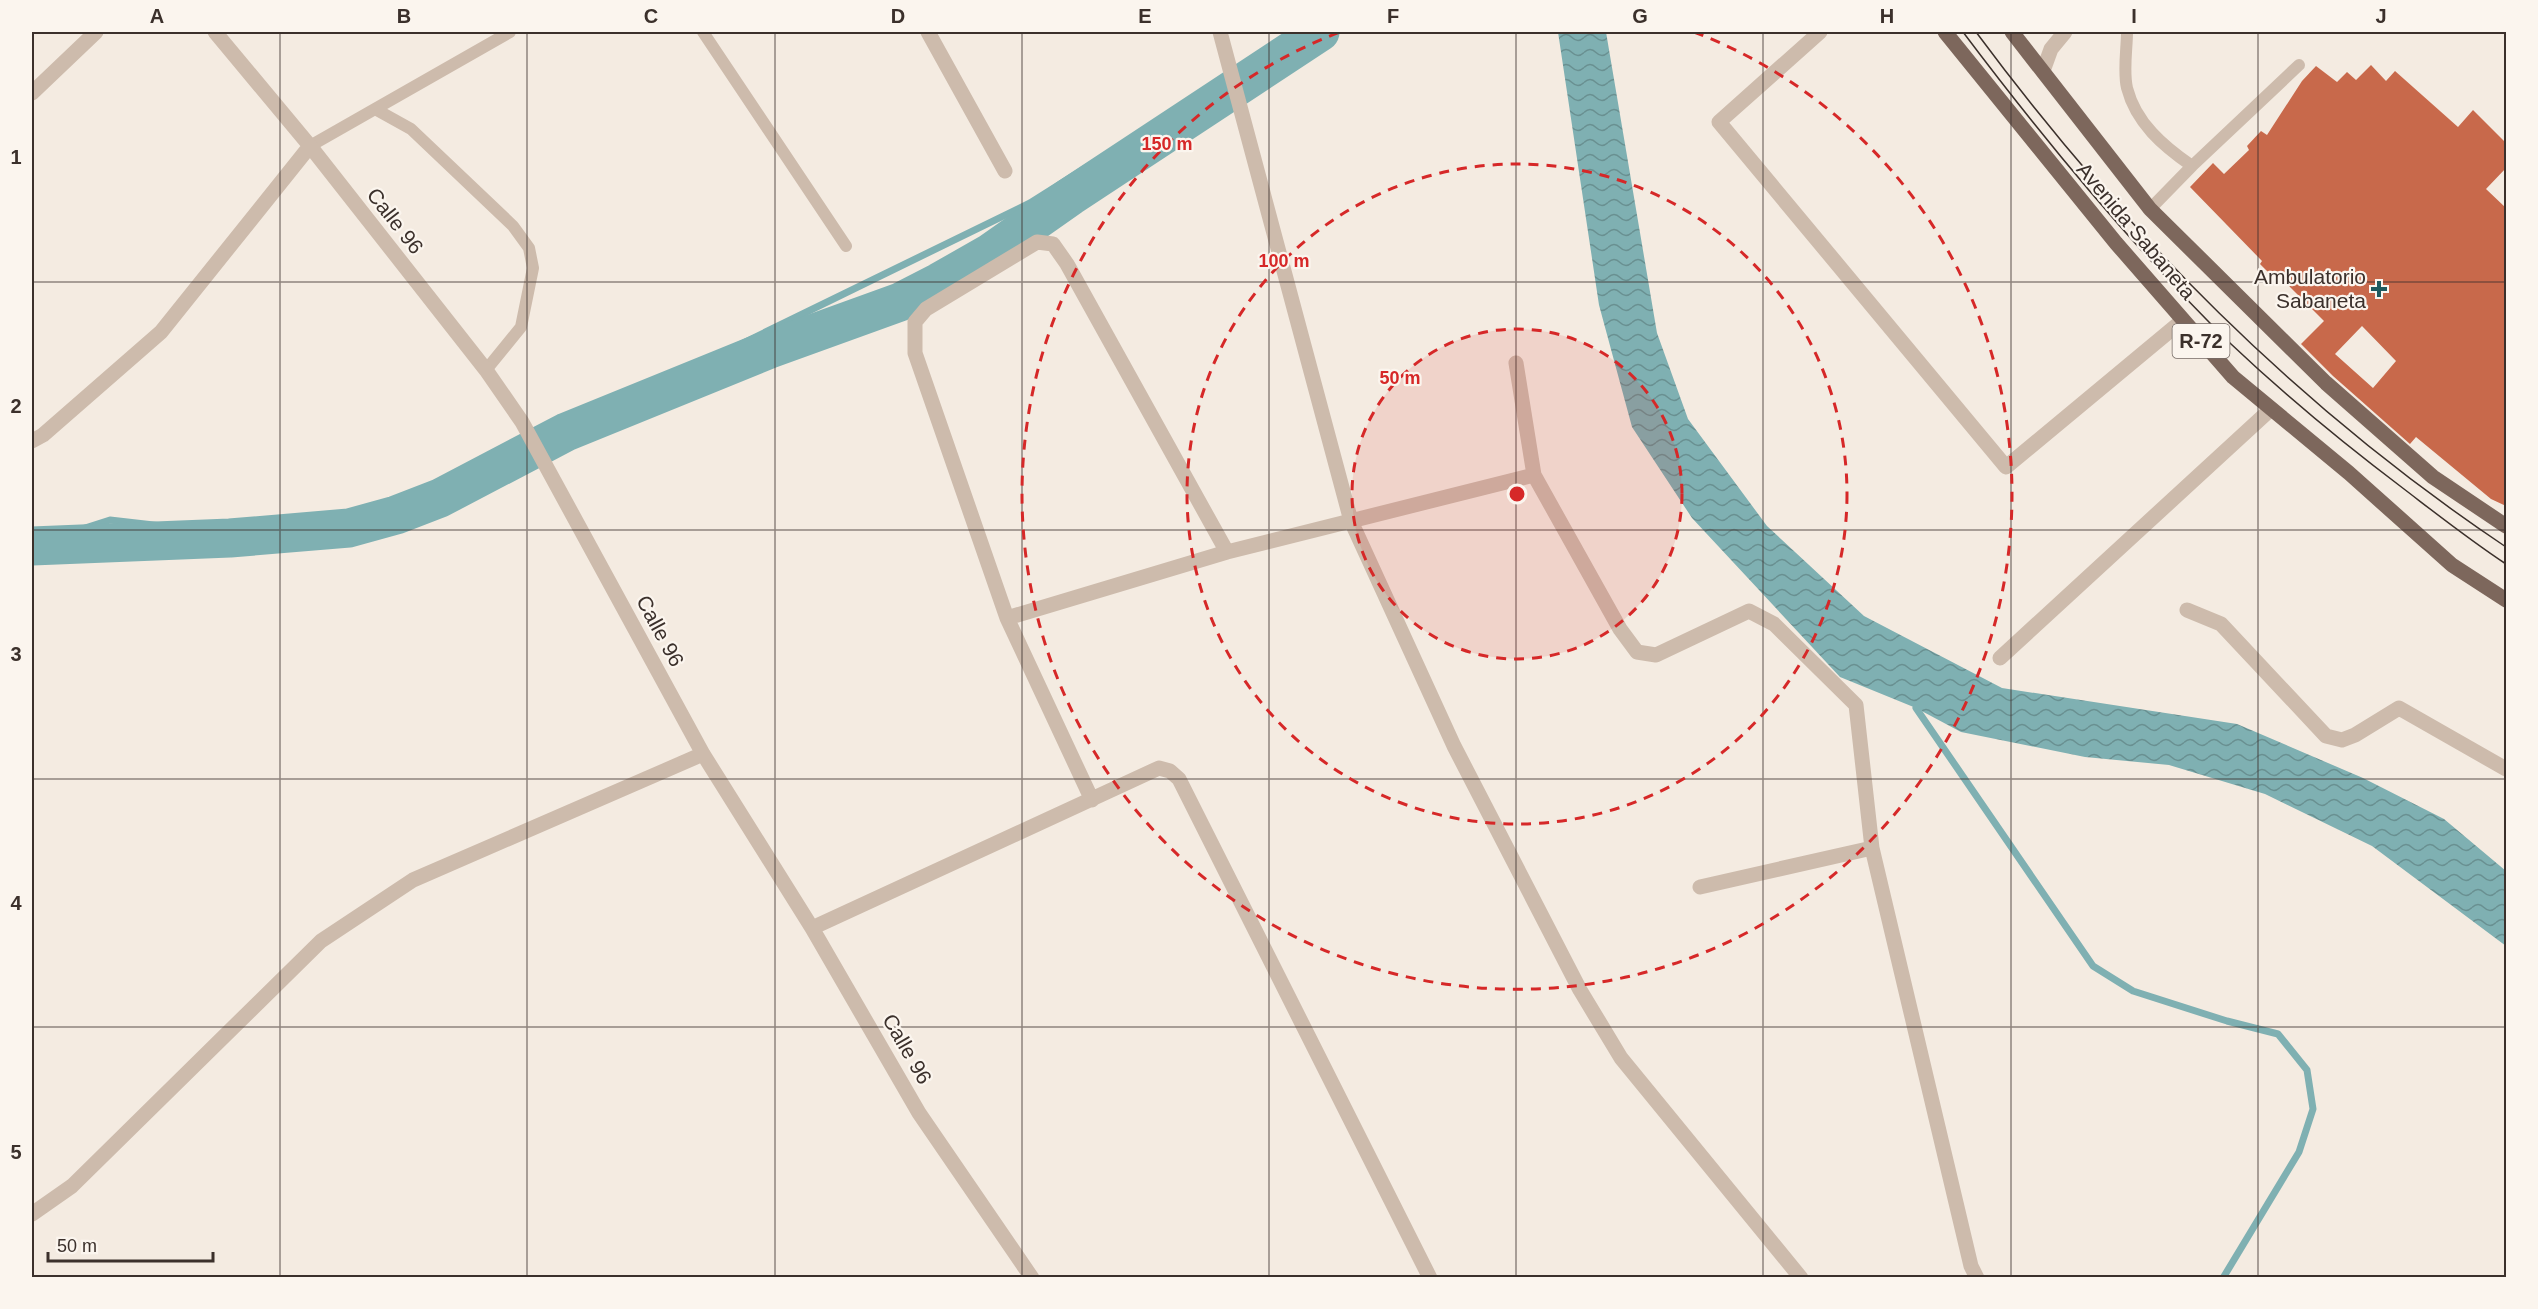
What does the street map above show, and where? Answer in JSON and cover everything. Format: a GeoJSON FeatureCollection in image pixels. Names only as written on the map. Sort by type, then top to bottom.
{"type":"FeatureCollection","features":[{"type":"Feature","properties":{"kind":"main road","name":"Avenida Sabaneta"},"geometry":{"type":"LineString","coordinates":[[1945,32],[2116,243],[2233,377],[2349,473],[2452,565],[2506,600]]}},
{"type":"Feature","properties":{"kind":"main road","name":"Avenida Sabaneta"},"geometry":{"type":"LineString","coordinates":[[2012,32],[2150,209],[2335,390],[2433,477],[2506,526]]}},
{"type":"Feature","properties":{"kind":"street"},"geometry":{"type":"LineString","coordinates":[[32,93],[96,32]]}},
{"type":"Feature","properties":{"kind":"street","name":"Calle 96"},"geometry":{"type":"LineString","coordinates":[[215,32],[310,146],[486,370],[522,422],[703,754],[813,928],[919,1113],[1032,1278]]}},
{"type":"Feature","properties":{"kind":"street"},"geometry":{"type":"LineString","coordinates":[[928,32],[1005,171]]}},
{"type":"Feature","properties":{"kind":"street"},"geometry":{"type":"LineString","coordinates":[[1220,32],[1351,521],[1454,746],[1580,990],[1621,1058],[1801,1278]]}},
{"type":"Feature","properties":{"kind":"street"},"geometry":{"type":"LineString","coordinates":[[1820,32],[1719,122],[2006,467],[2183,320]]}},
{"type":"Feature","properties":{"kind":"street"},"geometry":{"type":"LineString","coordinates":[[2043,71],[2051,49],[2065,32]]}},
{"type":"Feature","properties":{"kind":"street"},"geometry":{"type":"LineString","coordinates":[[32,441],[43,435],[161,332],[310,146]]}},
{"type":"Feature","properties":{"kind":"street"},"geometry":{"type":"LineString","coordinates":[[1092,800],[1007,618],[915,353],[915,322],[926,309],[1037,242],[1053,244],[1067,264],[1227,552]]}},
{"type":"Feature","properties":{"kind":"street"},"geometry":{"type":"LineString","coordinates":[[1516,363],[1534,475],[1620,629],[1637,652],[1656,655],[1749,611],[1774,624],[1856,705],[1872,848],[1969,1255],[1977,1278]]}},
{"type":"Feature","properties":{"kind":"street"},"geometry":{"type":"LineString","coordinates":[[2000,658],[2271,409]]}},
{"type":"Feature","properties":{"kind":"street"},"geometry":{"type":"LineString","coordinates":[[1007,618],[1227,552],[1534,475]]}},
{"type":"Feature","properties":{"kind":"street"},"geometry":{"type":"LineString","coordinates":[[2187,610],[2221,624],[2326,736],[2342,740],[2355,735],[2399,708],[2506,769]]}},
{"type":"Feature","properties":{"kind":"street"},"geometry":{"type":"LineString","coordinates":[[32,1214],[72,1186],[321,941],[413,880],[703,754]]}},
{"type":"Feature","properties":{"kind":"street"},"geometry":{"type":"LineString","coordinates":[[813,928],[1159,768],[1170,771],[1179,778],[1430,1278]]}},
{"type":"Feature","properties":{"kind":"street"},"geometry":{"type":"LineString","coordinates":[[1700,888],[1872,848]]}},
{"type":"Feature","properties":{"kind":"lane"},"geometry":{"type":"LineString","coordinates":[[310,146],[510,32]]}},
{"type":"Feature","properties":{"kind":"lane"},"geometry":{"type":"LineString","coordinates":[[703,32],[846,246]]}},
{"type":"Feature","properties":{"kind":"lane"},"geometry":{"type":"LineString","coordinates":[[2127,32],[2127,87],[2141,122],[2171,152],[2192,166]]}},
{"type":"Feature","properties":{"kind":"lane"},"geometry":{"type":"LineString","coordinates":[[2150,209],[2299,65]]}},
{"type":"Feature","properties":{"kind":"lane"},"geometry":{"type":"LineString","coordinates":[[375,109],[411,129],[513,226],[530,248],[533,268],[521,327],[486,370]]}},
{"type":"Feature","properties":{"kind":"water"},"geometry":{"type":"Polygon","coordinates":[[[1558,32],[1606,32],[1657,333],[1688,419],[1767,526],[1864,616],[2002,688],[2237,724],[2363,778],[2444,819],[2506,871],[2506,946],[2372,846],[2265,794],[2169,765],[2085,757],[1961,732],[1916,708],[1840,677],[1692,518],[1632,427],[1599,305],[1558,32]]]}},
{"type":"Feature","properties":{"kind":"building","name":"Ambulatorio Sabaneta"},"geometry":{"type":"Polygon","coordinates":[[[2371,65],[2386,81],[2395,71],[2458,127],[2473,110],[2506,143],[2506,168],[2486,189],[2506,208],[2506,506],[2491,499],[2416,437],[2410,444],[2333,376],[2301,344],[2324,321],[2275,272],[2272,276],[2260,264],[2262,261],[2190,187],[2213,163],[2224,174],[2249,150],[2247,146],[2261,131],[2267,135],[2302,81],[2316,66],[2337,82],[2347,72],[2356,80],[2371,65]],[[2362,326],[2335,354],[2373,388],[2396,361],[2362,326]]]}},
{"type":"Feature","properties":{"kind":"waterway"},"geometry":{"type":"LineString","coordinates":[[32,545],[110,520],[329,545],[1030,203],[1233,75],[1296,32]]}},
{"type":"Feature","properties":{"kind":"waterway"},"geometry":{"type":"LineString","coordinates":[[32,546],[230,538],[349,528],[396,515],[440,498],[566,432],[770,349],[900,302],[939,282],[990,253],[1071,196],[1320,32]]}},
{"type":"Feature","properties":{"kind":"waterway"},"geometry":{"type":"LineString","coordinates":[[1916,708],[2093,966],[2133,991],[2227,1021],[2278,1034],[2307,1070],[2313,1109],[2299,1152],[2223,1278]]}},
{"type":"Feature","properties":{"kind":"tram line"},"geometry":{"type":"LineString","coordinates":[[1963,32],[2091,193],[2159,270],[2231,344],[2359,455],[2506,564]]}},
{"type":"Feature","properties":{"kind":"tram line"},"geometry":{"type":"LineString","coordinates":[[1976,32],[2093,178],[2219,313],[2286,376],[2356,436],[2429,493],[2506,547]]}},
{"type":"Feature","properties":{"kind":"place","name":"Ambulatorio Sabaneta"},"geometry":{"type":"Point","coordinates":[2379,289]}}]}
